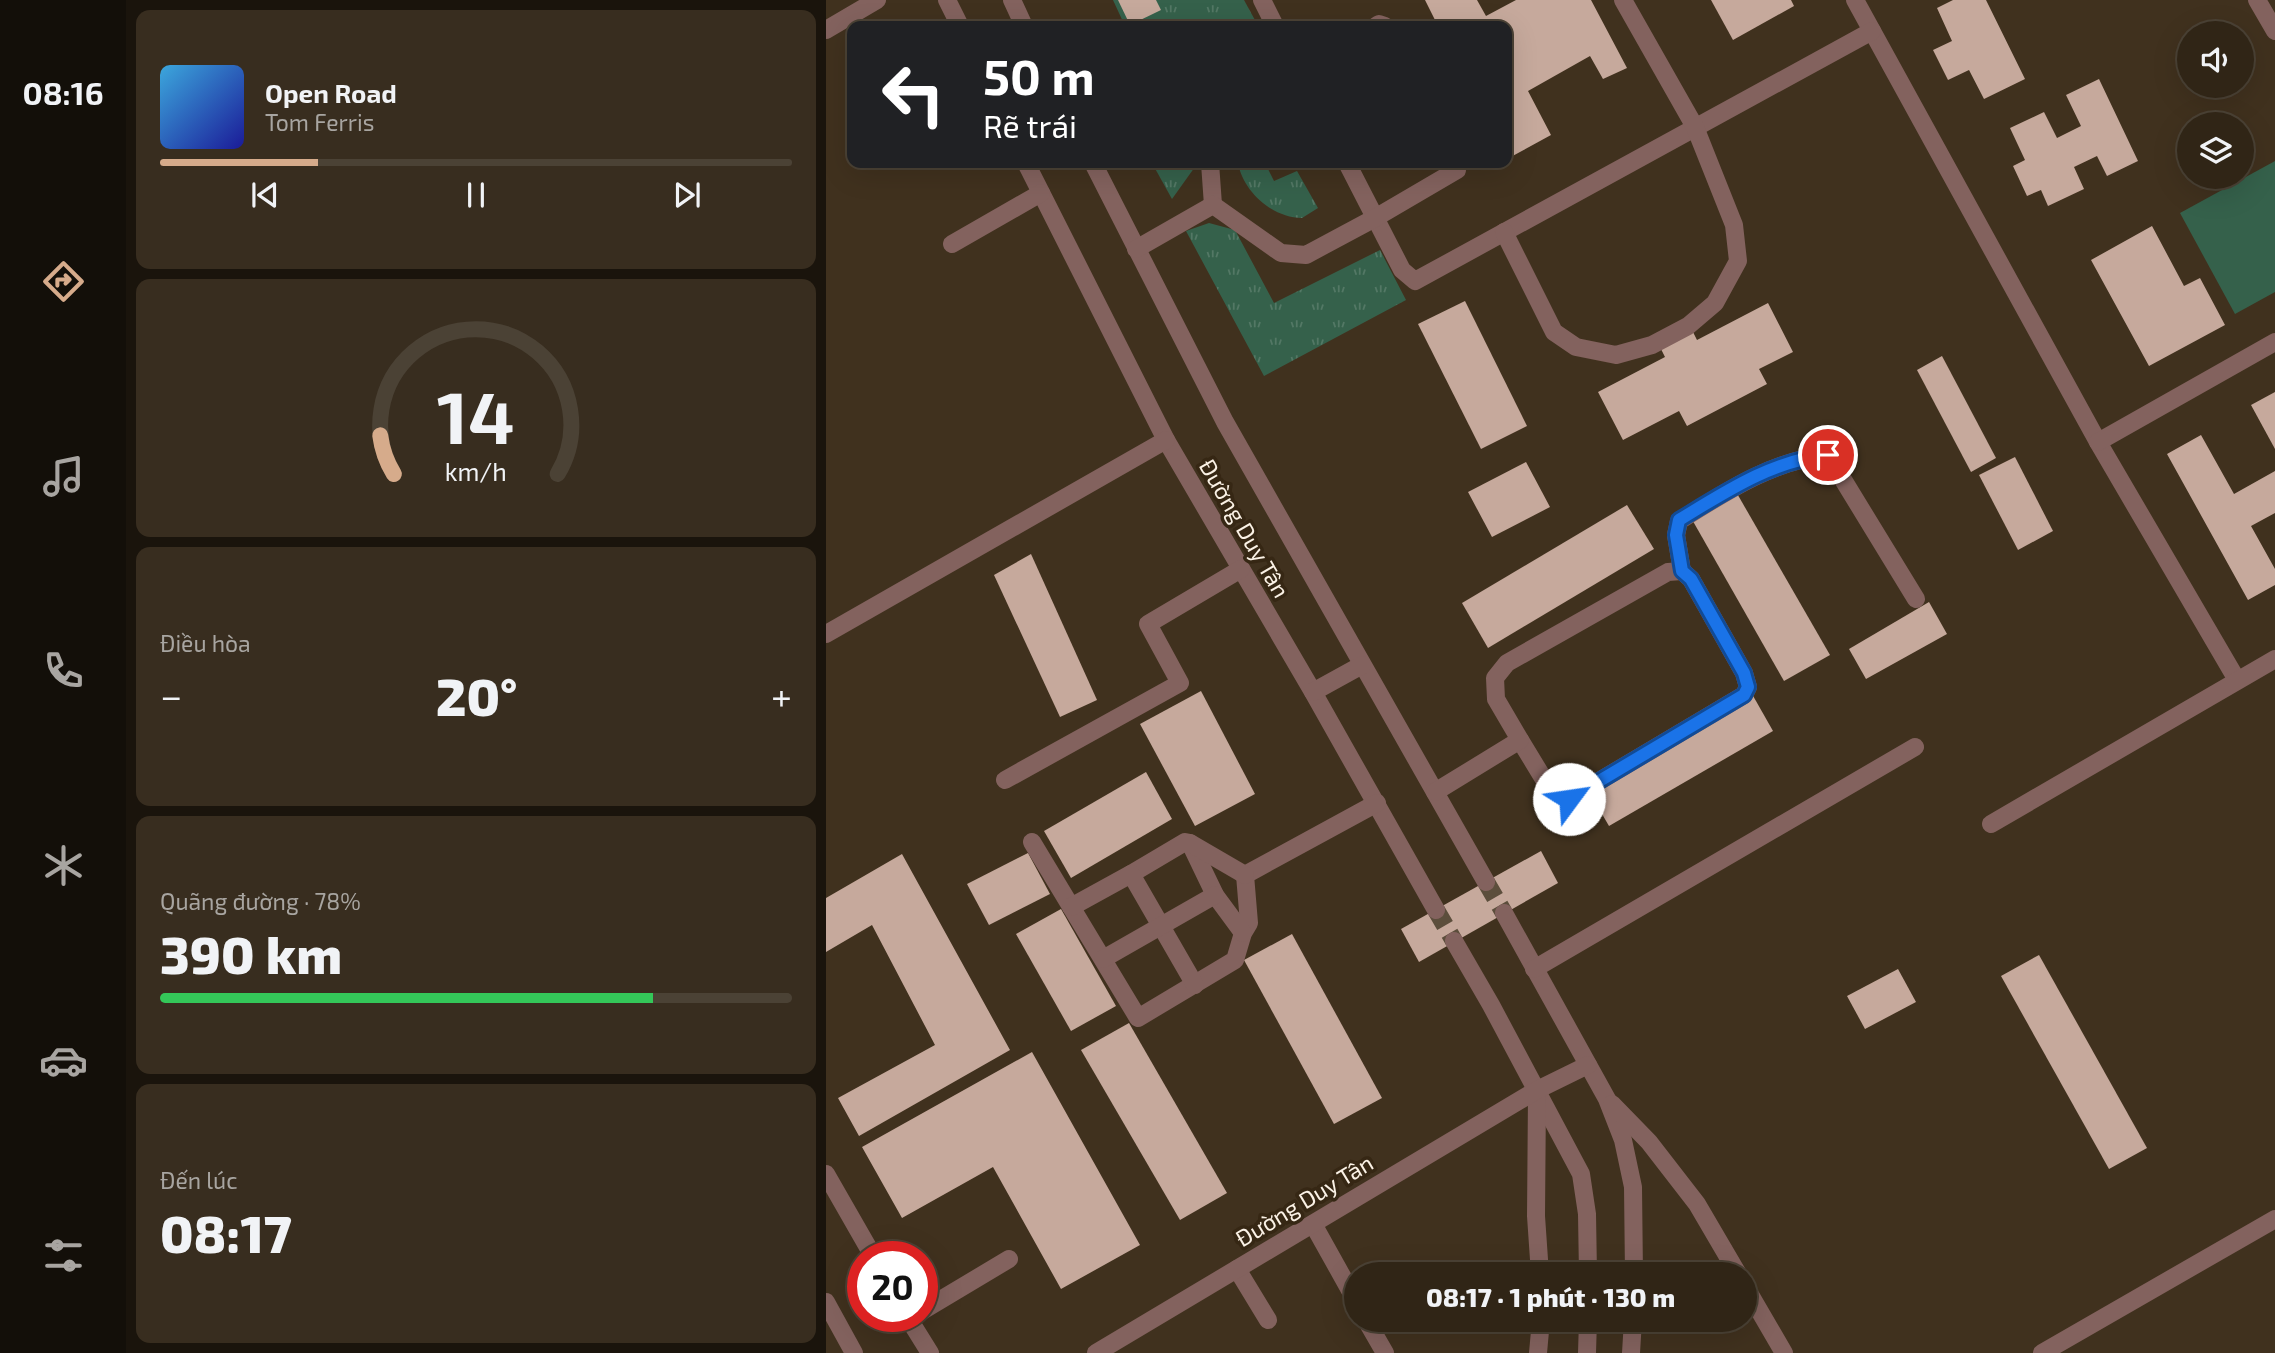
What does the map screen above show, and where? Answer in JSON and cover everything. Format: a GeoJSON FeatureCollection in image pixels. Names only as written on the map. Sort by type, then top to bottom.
{"type":"FeatureCollection","features":[{"type":"Feature","properties":{"kind":"street"},"geometry":{"type":"LineString","coordinates":[[826,30],[877,0]]}},
{"type":"Feature","properties":{"kind":"street"},"geometry":{"type":"LineString","coordinates":[[947,0],[958,21]]}},
{"type":"Feature","properties":{"kind":"street"},"geometry":{"type":"LineString","coordinates":[[1012,0],[1022,21]]}},
{"type":"Feature","properties":{"kind":"street"},"geometry":{"type":"LineString","coordinates":[[1262,0],[1272,21]]}},
{"type":"Feature","properties":{"kind":"street"},"geometry":{"type":"LineString","coordinates":[[1504,232],[1554,332],[1576,347],[1616,355],[1652,345],[1688,326],[1715,303],[1738,261],[1734,225],[1695,127],[1623,0]]}},
{"type":"Feature","properties":{"kind":"street"},"geometry":{"type":"LineString","coordinates":[[1855,0],[2098,442],[2237,680]]}},
{"type":"Feature","properties":{"kind":"street"},"geometry":{"type":"LineString","coordinates":[[2257,0],[2275,31]]}},
{"type":"Feature","properties":{"kind":"street"},"geometry":{"type":"LineString","coordinates":[[1350,168],[1402,270],[1415,281],[1872,31]]}},
{"type":"Feature","properties":{"kind":"street","name":"Đường Duy Tân"},"geometry":{"type":"LineString","coordinates":[[1028,168],[1166,440],[1377,803],[1436,910]]}},
{"type":"Feature","properties":{"kind":"street","name":"Đường Duy Tân"},"geometry":{"type":"LineString","coordinates":[[1096,168],[1225,422],[1486,882]]}},
{"type":"Feature","properties":{"kind":"street"},"geometry":{"type":"LineString","coordinates":[[1210,168],[1213,205]]}},
{"type":"Feature","properties":{"kind":"street"},"geometry":{"type":"LineString","coordinates":[[1213,205],[1281,253],[1306,255],[1375,218],[1457,168]]}},
{"type":"Feature","properties":{"kind":"street"},"geometry":{"type":"LineString","coordinates":[[952,244],[1041,193]]}},
{"type":"Feature","properties":{"kind":"street"},"geometry":{"type":"LineString","coordinates":[[1136,249],[1213,205]]}},
{"type":"Feature","properties":{"kind":"street"},"geometry":{"type":"LineString","coordinates":[[2098,442],[2275,342]]}},
{"type":"Feature","properties":{"kind":"street"},"geometry":{"type":"LineString","coordinates":[[826,634],[1166,440]]}},
{"type":"Feature","properties":{"kind":"street"},"geometry":{"type":"LineString","coordinates":[[1682,571],[1668,572],[1507,663],[1495,678],[1496,699],[1551,790],[1569,799],[1744,695],[1748,687],[1744,673],[1691,579],[1682,571],[1676,535],[1679,520],[1740,482],[1806,457],[1828,455],[1916,598]]}},
{"type":"Feature","properties":{"kind":"street"},"geometry":{"type":"LineString","coordinates":[[1005,780],[1180,683],[1148,624],[1241,569]]}},
{"type":"Feature","properties":{"kind":"street"},"geometry":{"type":"LineString","coordinates":[[1991,824],[2275,659]]}},
{"type":"Feature","properties":{"kind":"street"},"geometry":{"type":"LineString","coordinates":[[1313,692],[1362,665]]}},
{"type":"Feature","properties":{"kind":"street"},"geometry":{"type":"LineString","coordinates":[[1435,792],[1520,740]]}},
{"type":"Feature","properties":{"kind":"street"},"geometry":{"type":"LineString","coordinates":[[1534,969],[1915,747]]}},
{"type":"Feature","properties":{"kind":"street"},"geometry":{"type":"LineString","coordinates":[[1245,875],[1377,803]]}},
{"type":"Feature","properties":{"kind":"street"},"geometry":{"type":"LineString","coordinates":[[1032,842],[1138,1018],[1236,960],[1250,923],[1245,875]]}},
{"type":"Feature","properties":{"kind":"street"},"geometry":{"type":"LineString","coordinates":[[1071,907],[1185,842],[1245,875]]}},
{"type":"Feature","properties":{"kind":"street"},"geometry":{"type":"LineString","coordinates":[[1190,843],[1215,895],[1244,933]]}},
{"type":"Feature","properties":{"kind":"street"},"geometry":{"type":"LineString","coordinates":[[1131,874],[1195,985]]}},
{"type":"Feature","properties":{"kind":"street"},"geometry":{"type":"LineString","coordinates":[[1102,960],[1215,895]]}},
{"type":"Feature","properties":{"kind":"street"},"geometry":{"type":"LineString","coordinates":[[1504,913],[1607,1099],[1623,1140],[1633,1188],[1633,1262]]}},
{"type":"Feature","properties":{"kind":"street"},"geometry":{"type":"LineString","coordinates":[[1454,941],[1581,1174],[1587,1214],[1588,1262]]}},
{"type":"Feature","properties":{"kind":"street","name":"Đường Duy Tân"},"geometry":{"type":"LineString","coordinates":[[1096,1353],[1537,1090],[1588,1065]]}},
{"type":"Feature","properties":{"kind":"street"},"geometry":{"type":"LineString","coordinates":[[1537,1090],[1536,1216],[1539,1262]]}},
{"type":"Feature","properties":{"kind":"street"},"geometry":{"type":"LineString","coordinates":[[1607,1099],[1649,1142],[1697,1204],[1731,1262]]}},
{"type":"Feature","properties":{"kind":"street"},"geometry":{"type":"LineString","coordinates":[[826,1174],[864,1241]]}},
{"type":"Feature","properties":{"kind":"street"},"geometry":{"type":"LineString","coordinates":[[2042,1353],[2275,1219]]}},
{"type":"Feature","properties":{"kind":"street"},"geometry":{"type":"LineString","coordinates":[[1313,1224],[1344,1280]]}},
{"type":"Feature","properties":{"kind":"street"},"geometry":{"type":"LineString","coordinates":[[938,1301],[1009,1259]]}},
{"type":"Feature","properties":{"kind":"street"},"geometry":{"type":"LineString","coordinates":[[1237,1269],[1268,1320]]}},
{"type":"Feature","properties":{"kind":"street"},"geometry":{"type":"LineString","coordinates":[[826,1303],[854,1353]]}},
{"type":"Feature","properties":{"kind":"street"},"geometry":{"type":"LineString","coordinates":[[1757,1307],[1784,1353]]}},
{"type":"Feature","properties":{"kind":"street"},"geometry":{"type":"LineString","coordinates":[[920,1332],[930,1353]]}},
{"type":"Feature","properties":{"kind":"street"},"geometry":{"type":"LineString","coordinates":[[1373,1332],[1385,1353]]}},
{"type":"Feature","properties":{"kind":"street"},"geometry":{"type":"LineString","coordinates":[[1538,1353],[1540,1332]]}},
{"type":"Feature","properties":{"kind":"street"},"geometry":{"type":"LineString","coordinates":[[1587,1353],[1588,1332]]}},
{"type":"Feature","properties":{"kind":"street"},"geometry":{"type":"LineString","coordinates":[[1631,1353],[1632,1332]]}},
{"type":"Feature","properties":{"kind":"green space"},"geometry":{"type":"Polygon","coordinates":[[[1113,0],[1244,0],[1255,21],[1123,21],[1113,0]]]}},
{"type":"Feature","properties":{"kind":"green space"},"geometry":{"type":"Polygon","coordinates":[[[2275,161],[2275,292],[2235,314],[2180,213],[2224,189],[2254,189],[2254,172],[2275,161]]]}},
{"type":"Feature","properties":{"kind":"green space"},"geometry":{"type":"Polygon","coordinates":[[[1155,168],[1194,168],[1172,199],[1155,168]]]}},
{"type":"Feature","properties":{"kind":"green space"},"geometry":{"type":"Polygon","coordinates":[[[1240,168],[1268,168],[1274,181],[1297,171],[1318,208],[1302,218],[1280,213],[1253,193],[1240,168]]]}},
{"type":"Feature","properties":{"kind":"green space"},"geometry":{"type":"Polygon","coordinates":[[[1209,223],[1235,230],[1274,303],[1380,250],[1406,300],[1264,376],[1186,231],[1209,223]]]}},
{"type":"Feature","properties":{"kind":"building"},"geometry":{"type":"Polygon","coordinates":[[[1118,0],[1156,0],[1161,10],[1138,21],[1128,21],[1118,0]]]}},
{"type":"Feature","properties":{"kind":"building"},"geometry":{"type":"Polygon","coordinates":[[[1425,0],[1477,0],[1486,16],[1516,0],[1591,0],[1627,68],[1603,79],[1590,56],[1528,91],[1551,135],[1512,156],[1512,21],[1436,21],[1425,0]]]}},
{"type":"Feature","properties":{"kind":"building"},"geometry":{"type":"Polygon","coordinates":[[[1711,0],[1791,0],[1794,6],[1733,40],[1711,0]]]}},
{"type":"Feature","properties":{"kind":"building"},"geometry":{"type":"Polygon","coordinates":[[[1953,0],[1986,0],[2025,79],[1984,99],[1969,70],[1948,80],[1933,50],[1952,41],[1937,8],[1953,0]]]}},
{"type":"Feature","properties":{"kind":"building"},"geometry":{"type":"Polygon","coordinates":[[[2099,79],[2138,161],[2107,176],[2097,156],[2074,167],[2084,189],[2048,206],[2041,190],[2027,196],[2013,166],[2025,160],[2010,128],[2044,112],[2057,138],[2081,126],[2066,95],[2099,79]]]}},
{"type":"Feature","properties":{"kind":"building"},"geometry":{"type":"Polygon","coordinates":[[[2152,226],[2184,286],[2200,278],[2225,325],[2149,366],[2091,260],[2152,226]]]}},
{"type":"Feature","properties":{"kind":"building"},"geometry":{"type":"Polygon","coordinates":[[[1465,301],[1527,426],[1481,449],[1418,324],[1465,301]]]}},
{"type":"Feature","properties":{"kind":"building"},"geometry":{"type":"Polygon","coordinates":[[[1768,303],[1793,352],[1759,369],[1767,384],[1687,426],[1679,411],[1623,440],[1598,392],[1665,357],[1660,347],[1692,330],[1697,340],[1768,303]]]}},
{"type":"Feature","properties":{"kind":"building"},"geometry":{"type":"Polygon","coordinates":[[[1942,356],[1996,458],[1971,472],[1917,370],[1942,356]]]}},
{"type":"Feature","properties":{"kind":"building"},"geometry":{"type":"Polygon","coordinates":[[[2275,392],[2275,449],[2251,405],[2275,392]]]}},
{"type":"Feature","properties":{"kind":"building"},"geometry":{"type":"Polygon","coordinates":[[[2201,435],[2234,494],[2275,471],[2275,513],[2251,526],[2275,569],[2275,585],[2248,600],[2167,454],[2201,435]]]}},
{"type":"Feature","properties":{"kind":"building"},"geometry":{"type":"Polygon","coordinates":[[[2015,457],[2053,531],[2018,550],[1979,475],[2015,457]]]}},
{"type":"Feature","properties":{"kind":"building"},"geometry":{"type":"Polygon","coordinates":[[[1526,462],[1550,507],[1492,537],[1468,492],[1526,462]]]}},
{"type":"Feature","properties":{"kind":"building"},"geometry":{"type":"Polygon","coordinates":[[[1735,490],[1830,655],[1784,681],[1690,516],[1735,490]]]}},
{"type":"Feature","properties":{"kind":"building"},"geometry":{"type":"Polygon","coordinates":[[[1627,505],[1654,549],[1488,648],[1462,603],[1627,505]]]}},
{"type":"Feature","properties":{"kind":"building"},"geometry":{"type":"Polygon","coordinates":[[[1031,554],[1097,700],[1060,717],[994,575],[1031,554]]]}},
{"type":"Feature","properties":{"kind":"building"},"geometry":{"type":"Polygon","coordinates":[[[1929,602],[1947,634],[1866,679],[1849,649],[1929,602]]]}},
{"type":"Feature","properties":{"kind":"building"},"geometry":{"type":"Polygon","coordinates":[[[1201,691],[1255,794],[1195,826],[1140,724],[1201,691]]]}},
{"type":"Feature","properties":{"kind":"building"},"geometry":{"type":"Polygon","coordinates":[[[1752,694],[1773,731],[1609,826],[1588,790],[1752,694]]]}},
{"type":"Feature","properties":{"kind":"building"},"geometry":{"type":"Polygon","coordinates":[[[1146,772],[1172,819],[1071,878],[1044,831],[1146,772]]]}},
{"type":"Feature","properties":{"kind":"building"},"geometry":{"type":"Polygon","coordinates":[[[1541,851],[1558,883],[1419,962],[1401,929],[1541,851]]]}},
{"type":"Feature","properties":{"kind":"building"},"geometry":{"type":"Polygon","coordinates":[[[1028,853],[1050,894],[989,925],[967,884],[1028,853]]]}},
{"type":"Feature","properties":{"kind":"building"},"geometry":{"type":"Polygon","coordinates":[[[902,854],[1010,1050],[859,1136],[838,1098],[935,1045],[872,925],[826,952],[826,898],[902,854]]]}},
{"type":"Feature","properties":{"kind":"building"},"geometry":{"type":"Polygon","coordinates":[[[1061,909],[1116,1006],[1071,1031],[1016,934],[1061,909]]]}},
{"type":"Feature","properties":{"kind":"building"},"geometry":{"type":"Polygon","coordinates":[[[1292,934],[1382,1098],[1334,1124],[1244,960],[1292,934]]]}},
{"type":"Feature","properties":{"kind":"building"},"geometry":{"type":"Polygon","coordinates":[[[2039,955],[2147,1148],[2109,1169],[2001,976],[2039,955]]]}},
{"type":"Feature","properties":{"kind":"building"},"geometry":{"type":"Polygon","coordinates":[[[1898,969],[1916,1002],[1865,1029],[1847,996],[1898,969]]]}},
{"type":"Feature","properties":{"kind":"building"},"geometry":{"type":"Polygon","coordinates":[[[1129,1023],[1227,1193],[1180,1220],[1081,1050],[1129,1023]]]}},
{"type":"Feature","properties":{"kind":"building"},"geometry":{"type":"Polygon","coordinates":[[[1032,1052],[1140,1245],[1061,1289],[993,1167],[902,1218],[862,1147],[1032,1052]]]}},
{"type":"Feature","properties":{"kind":"tunnel"},"geometry":{"type":"LineString","coordinates":[[1486,882],[1504,913]]}},
{"type":"Feature","properties":{"kind":"tunnel"},"geometry":{"type":"LineString","coordinates":[[1436,910],[1454,941]]}},
{"type":"Feature","properties":{"kind":"route"},"geometry":{"type":"LineString","coordinates":[[1569,799],[1744,695],[1748,687],[1744,673],[1691,579],[1682,571],[1676,535],[1679,520],[1740,482],[1806,457],[1828,455]]}}]}
